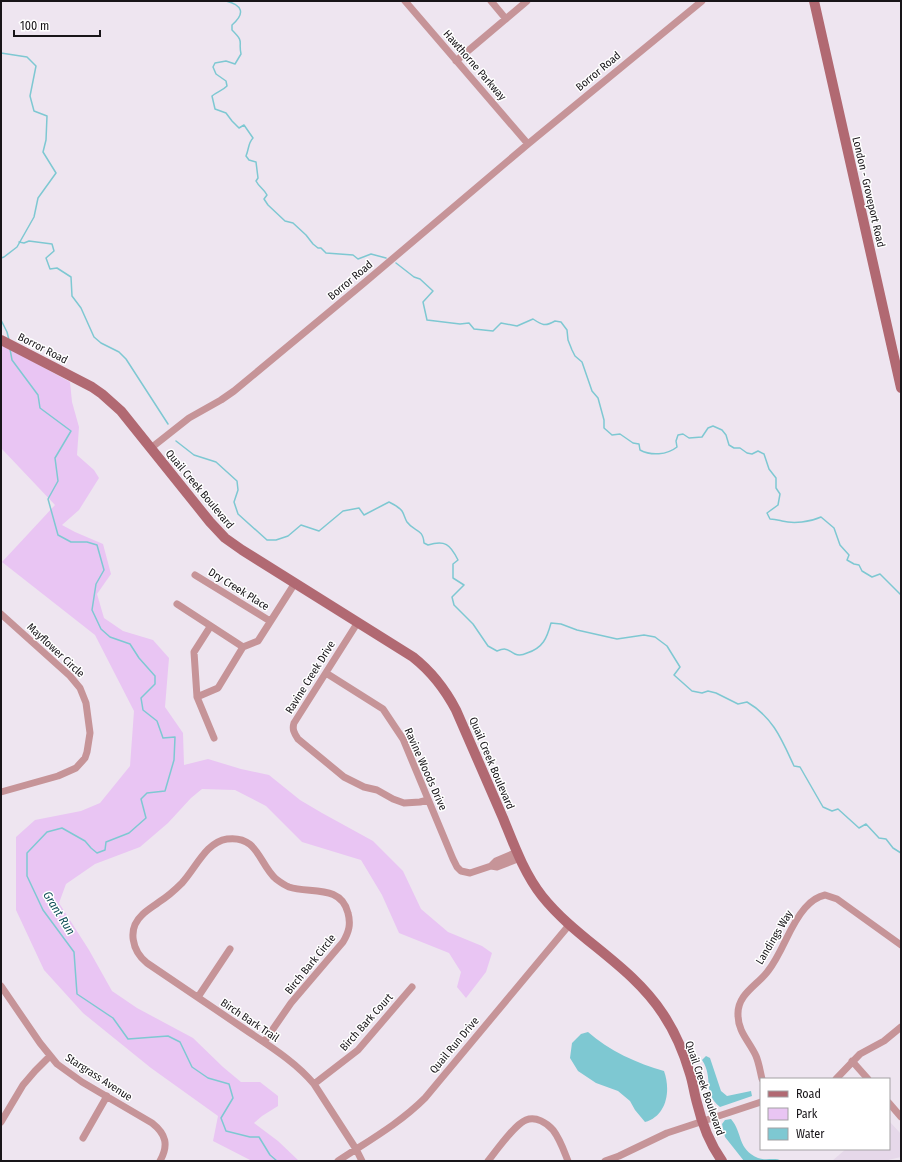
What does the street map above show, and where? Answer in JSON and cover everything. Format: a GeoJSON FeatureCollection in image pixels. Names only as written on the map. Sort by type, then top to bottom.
{"type":"FeatureCollection","features":[{"type":"Feature","properties":{"kind":"street","name":"Hawthorne Parkway"},"geometry":{"type":"LineString","coordinates":[[405,1],[528,144]]}},
{"type":"Feature","properties":{"kind":"street"},"geometry":{"type":"LineString","coordinates":[[491,1],[506,19]]}},
{"type":"Feature","properties":{"kind":"street"},"geometry":{"type":"LineString","coordinates":[[456,60],[527,1]]}},
{"type":"Feature","properties":{"kind":"street","name":"Borror Road"},"geometry":{"type":"LineString","coordinates":[[6,343],[102,394],[121,411],[151,448],[189,418],[234,391],[528,144],[702,1]]}},
{"type":"Feature","properties":{"kind":"street","name":"London - Groveport Road"},"geometry":{"type":"LineString","coordinates":[[814,1],[901,388]]}},
{"type":"Feature","properties":{"kind":"street","name":"Quail Creek Boulevard"},"geometry":{"type":"LineString","coordinates":[[151,448],[210,522],[225,538],[417,660],[434,676],[447,693],[456,710],[526,872],[543,897],[570,924],[614,960],[640,984],[663,1015],[684,1055],[691,1075],[702,1122],[709,1139],[722,1161]]}},
{"type":"Feature","properties":{"kind":"street","name":"Dry Creek Place"},"geometry":{"type":"LineString","coordinates":[[195,575],[270,621]]}},
{"type":"Feature","properties":{"kind":"street"},"geometry":{"type":"LineString","coordinates":[[197,696],[218,688],[242,647],[258,641],[295,583]]}},
{"type":"Feature","properties":{"kind":"street"},"geometry":{"type":"LineString","coordinates":[[177,604],[242,647]]}},
{"type":"Feature","properties":{"kind":"street","name":"Mayflower Circle"},"geometry":{"type":"LineString","coordinates":[[1,614],[70,676],[80,688],[86,703],[90,733],[88,752],[76,768],[58,776],[1,792]]}},
{"type":"Feature","properties":{"kind":"street","name":"Ravine Creek Drive"},"geometry":{"type":"LineString","coordinates":[[358,622],[294,723],[292,727],[294,733],[298,739],[344,777],[364,787],[377,790],[404,803],[428,800]]}},
{"type":"Feature","properties":{"kind":"street"},"geometry":{"type":"LineString","coordinates":[[210,627],[194,652],[197,696],[214,738]]}},
{"type":"Feature","properties":{"kind":"street","name":"Ravine Woods Drive"},"geometry":{"type":"LineString","coordinates":[[326,673],[383,709],[389,716],[403,739],[457,867],[461,871],[470,873],[491,866],[496,861],[518,855]]}},
{"type":"Feature","properties":{"kind":"street","name":"Birch Bark Circle"},"geometry":{"type":"LineString","coordinates":[[148,910],[172,893],[183,882],[211,847],[218,842],[235,839],[243,841],[254,848],[262,858],[267,870],[281,883],[290,887],[321,890],[336,896],[343,902],[350,918],[350,926],[347,935],[292,1003],[264,1042]]}},
{"type":"Feature","properties":{"kind":"street","name":"Landings Way"},"geometry":{"type":"LineString","coordinates":[[762,1078],[756,1055],[739,1028],[737,1014],[748,990],[772,966],[797,920],[804,909],[813,900],[825,895],[837,899],[901,945]]}},
{"type":"Feature","properties":{"kind":"street","name":"Birch Bark Trail"},"geometry":{"type":"LineString","coordinates":[[148,910],[137,920],[133,934],[133,943],[140,958],[296,1065],[314,1084],[356,1149],[362,1161]]}},
{"type":"Feature","properties":{"kind":"street","name":"Quail Run Drive"},"geometry":{"type":"LineString","coordinates":[[338,1161],[410,1113],[425,1098],[570,924]]}},
{"type":"Feature","properties":{"kind":"street"},"geometry":{"type":"LineString","coordinates":[[198,998],[230,949]]}},
{"type":"Feature","properties":{"kind":"street","name":"Stargrass Avenue"},"geometry":{"type":"LineString","coordinates":[[1,986],[50,1056],[69,1073],[152,1123],[162,1132],[165,1139],[165,1145],[160,1161]]}},
{"type":"Feature","properties":{"kind":"street","name":"Birch Bark Court"},"geometry":{"type":"LineString","coordinates":[[314,1084],[358,1050],[412,987]]}},
{"type":"Feature","properties":{"kind":"street"},"geometry":{"type":"LineString","coordinates":[[837,1078],[860,1054],[884,1041],[901,1027]]}},
{"type":"Feature","properties":{"kind":"street"},"geometry":{"type":"LineString","coordinates":[[1,1122],[23,1085],[50,1056]]}},
{"type":"Feature","properties":{"kind":"street"},"geometry":{"type":"LineString","coordinates":[[852,1061],[867,1078]]}},
{"type":"Feature","properties":{"kind":"street"},"geometry":{"type":"LineString","coordinates":[[83,1138],[107,1096]]}},
{"type":"Feature","properties":{"kind":"street"},"geometry":{"type":"LineString","coordinates":[[605,1161],[615,1156],[620,1158],[667,1133],[760,1102]]}},
{"type":"Feature","properties":{"kind":"street"},"geometry":{"type":"LineString","coordinates":[[890,1104],[901,1117]]}},
{"type":"Feature","properties":{"kind":"street"},"geometry":{"type":"LineString","coordinates":[[488,1161],[521,1123],[532,1119],[540,1120],[547,1124],[554,1132],[568,1161]]}},
{"type":"Feature","properties":{"kind":"shaded area"},"geometry":{"type":"Polygon","coordinates":[[[890,1122],[901,1134],[901,1157],[884,1161],[832,1161],[845,1150],[890,1150],[890,1122]]]}},
{"type":"Feature","properties":{"kind":"green space"},"geometry":{"type":"Polygon","coordinates":[[[1,344],[70,382],[72,402],[79,427],[77,455],[94,470],[99,478],[79,510],[62,525],[103,544],[111,574],[97,594],[104,618],[123,631],[153,640],[169,658],[165,707],[183,733],[184,765],[208,759],[241,769],[269,775],[300,800],[373,841],[403,871],[421,909],[448,932],[482,946],[492,953],[486,972],[466,998],[457,987],[461,972],[449,953],[399,933],[382,895],[361,860],[302,842],[266,806],[235,790],[202,789],[191,798],[168,823],[140,847],[95,864],[66,884],[59,903],[89,950],[112,991],[137,1008],[193,1038],[241,1082],[260,1082],[278,1096],[278,1106],[254,1123],[278,1141],[299,1161],[252,1161],[213,1141],[218,1116],[151,1068],[83,1013],[44,970],[16,910],[16,837],[35,820],[81,811],[100,803],[130,766],[134,711],[95,635],[2,562],[55,505],[1,448],[1,344]]]}},
{"type":"Feature","properties":{"kind":"water"},"geometry":{"type":"Polygon","coordinates":[[[588,1032],[605,1045],[624,1056],[664,1071],[667,1094],[663,1108],[652,1119],[645,1122],[630,1101],[618,1091],[596,1083],[578,1071],[570,1058],[572,1043],[581,1034],[588,1032]]]}},
{"type":"Feature","properties":{"kind":"water"},"geometry":{"type":"Polygon","coordinates":[[[706,1056],[710,1058],[721,1091],[727,1096],[751,1091],[752,1096],[720,1107],[711,1096],[707,1073],[702,1060],[706,1056]]]}},
{"type":"Feature","properties":{"kind":"water"},"geometry":{"type":"Polygon","coordinates":[[[731,1119],[735,1124],[743,1145],[751,1154],[761,1159],[776,1159],[782,1161],[744,1161],[725,1137],[722,1124],[725,1120],[731,1119]]]}},
{"type":"Feature","properties":{"kind":"waterway"},"geometry":{"type":"LineString","coordinates":[[226,1],[236,5],[240,10],[239,17],[232,25],[232,30],[240,40],[241,54],[235,64],[226,61],[215,63],[213,67],[216,74],[226,81],[227,86],[212,96],[215,109],[226,113],[239,128],[244,125],[253,138],[249,144],[246,156],[249,160],[256,162],[258,178],[256,181],[267,195],[264,199],[268,205],[285,221],[293,223],[313,244],[318,248],[321,248],[326,253],[353,255],[358,259],[371,254],[386,258]]}},
{"type":"Feature","properties":{"kind":"waterway","name":"Grant Run"},"geometry":{"type":"LineString","coordinates":[[1,53],[27,57],[36,66],[30,96],[34,111],[47,116],[46,140],[43,152],[56,173],[38,198],[34,217],[17,247],[1,258]]}},
{"type":"Feature","properties":{"kind":"waterway"},"geometry":{"type":"LineString","coordinates":[[19,242],[24,243],[29,241],[52,244],[54,251],[46,258],[50,269],[57,268],[71,277],[72,296],[81,308],[94,337],[101,343],[119,352],[126,359],[168,424]]}},
{"type":"Feature","properties":{"kind":"waterway"},"geometry":{"type":"LineString","coordinates":[[396,263],[414,277],[420,279],[433,291],[423,302],[427,320],[460,324],[469,323],[474,329],[493,331],[501,323],[517,326],[533,319],[544,324],[549,324],[555,321],[561,322],[567,330],[568,340],[572,350],[575,356],[582,362],[592,391],[598,398],[604,420],[604,428],[612,435],[620,434],[633,443],[639,444],[640,450],[654,454],[669,452],[677,447],[676,441],[678,435],[683,434],[689,438],[702,437],[708,428],[713,426],[722,430],[726,435],[729,445],[734,448],[740,448],[747,453],[752,454],[758,451],[764,454],[769,469],[776,478],[776,488],[780,494],[778,505],[767,513],[770,519],[797,522],[821,517],[834,528],[840,545],[849,555],[847,560],[859,565],[862,571],[872,577],[880,574],[901,595]]}},
{"type":"Feature","properties":{"kind":"waterway","name":"Grant Run"},"geometry":{"type":"LineString","coordinates":[[1,320],[9,340]]}},
{"type":"Feature","properties":{"kind":"waterway","name":"Grant Run"},"geometry":{"type":"LineString","coordinates":[[10,349],[12,360],[38,395],[40,408],[71,431],[55,458],[58,481],[48,499],[58,535],[71,542],[87,542],[97,545],[104,570],[96,584],[92,610],[101,629],[110,637],[130,644],[139,658],[155,676],[155,684],[141,698],[143,710],[157,721],[163,738],[175,737],[174,760],[165,791],[147,793],[141,799],[146,818],[129,833],[106,842],[105,850],[97,853],[85,841],[62,828],[47,832],[27,853],[27,876],[43,910],[74,952],[77,994],[113,1018],[128,1039],[168,1036],[180,1042],[192,1067],[208,1078],[229,1084],[233,1098],[221,1118],[226,1131],[250,1137],[259,1137],[270,1155],[277,1161]]}},
{"type":"Feature","properties":{"kind":"waterway"},"geometry":{"type":"LineString","coordinates":[[176,441],[194,455],[216,462],[237,481],[238,490],[234,502],[238,514],[267,540],[276,540],[288,536],[301,525],[319,531],[343,511],[359,508],[364,515],[389,502],[396,506],[402,511],[406,521],[420,532],[424,543],[428,545],[443,543],[452,550],[458,560],[453,564],[453,578],[464,585],[452,597],[454,605],[473,624],[488,646],[497,651],[505,649],[520,655],[532,651],[544,642],[551,623],[561,624],[577,630],[617,639],[644,635],[655,637],[667,646],[680,667],[674,675],[692,691],[702,693],[708,691],[716,693],[738,704],[747,702],[764,715],[776,730],[794,766],[800,767],[823,807],[832,811],[838,809],[859,828],[866,824],[879,838],[886,839],[893,848],[901,853]]}}]}
